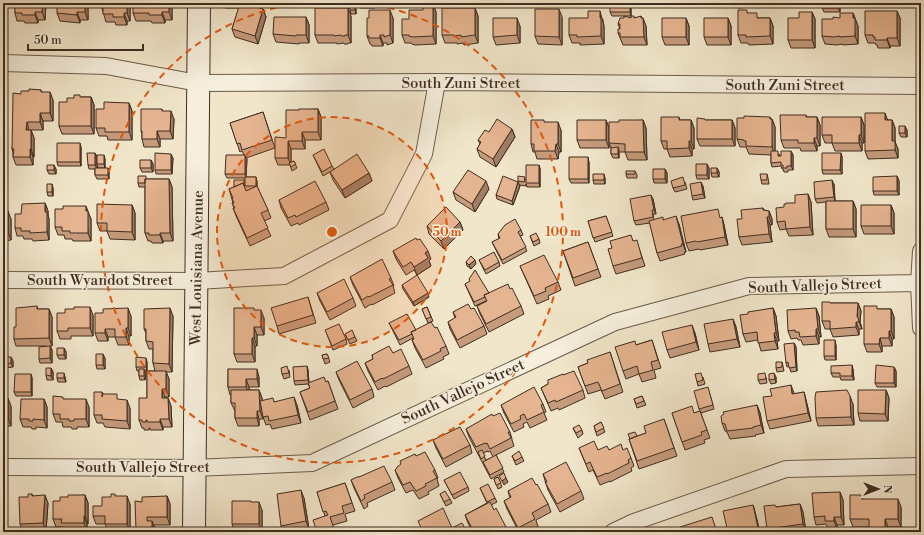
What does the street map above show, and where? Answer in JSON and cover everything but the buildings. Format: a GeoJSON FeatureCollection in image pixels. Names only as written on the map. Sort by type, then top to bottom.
{"type":"FeatureCollection","features":[{"type":"Feature","properties":{"kind":"street","name":"West Louisiana Avenue"},"geometry":{"type":"LineString","coordinates":[[194,532],[199,3]]}},
{"type":"Feature","properties":{"kind":"street","name":"South Zuni Street"},"geometry":{"type":"LineString","coordinates":[[3,63],[106,66],[198,83],[437,82],[921,86]]}},
{"type":"Feature","properties":{"kind":"street","name":"South Wyandot Street"},"geometry":{"type":"LineString","coordinates":[[3,280],[197,281],[284,276],[390,220],[424,154],[437,82]]}},
{"type":"Feature","properties":{"kind":"street"},"geometry":{"type":"LineString","coordinates":[[921,251],[919,283],[921,328]]}},
{"type":"Feature","properties":{"kind":"street","name":"South Vallejo Street"},"geometry":{"type":"LineString","coordinates":[[3,467],[194,468],[312,463],[615,322],[749,286],[919,283]]}},
{"type":"Feature","properties":{"kind":"street"},"geometry":{"type":"LineString","coordinates":[[613,532],[634,522],[786,469],[921,466]]}}]}
